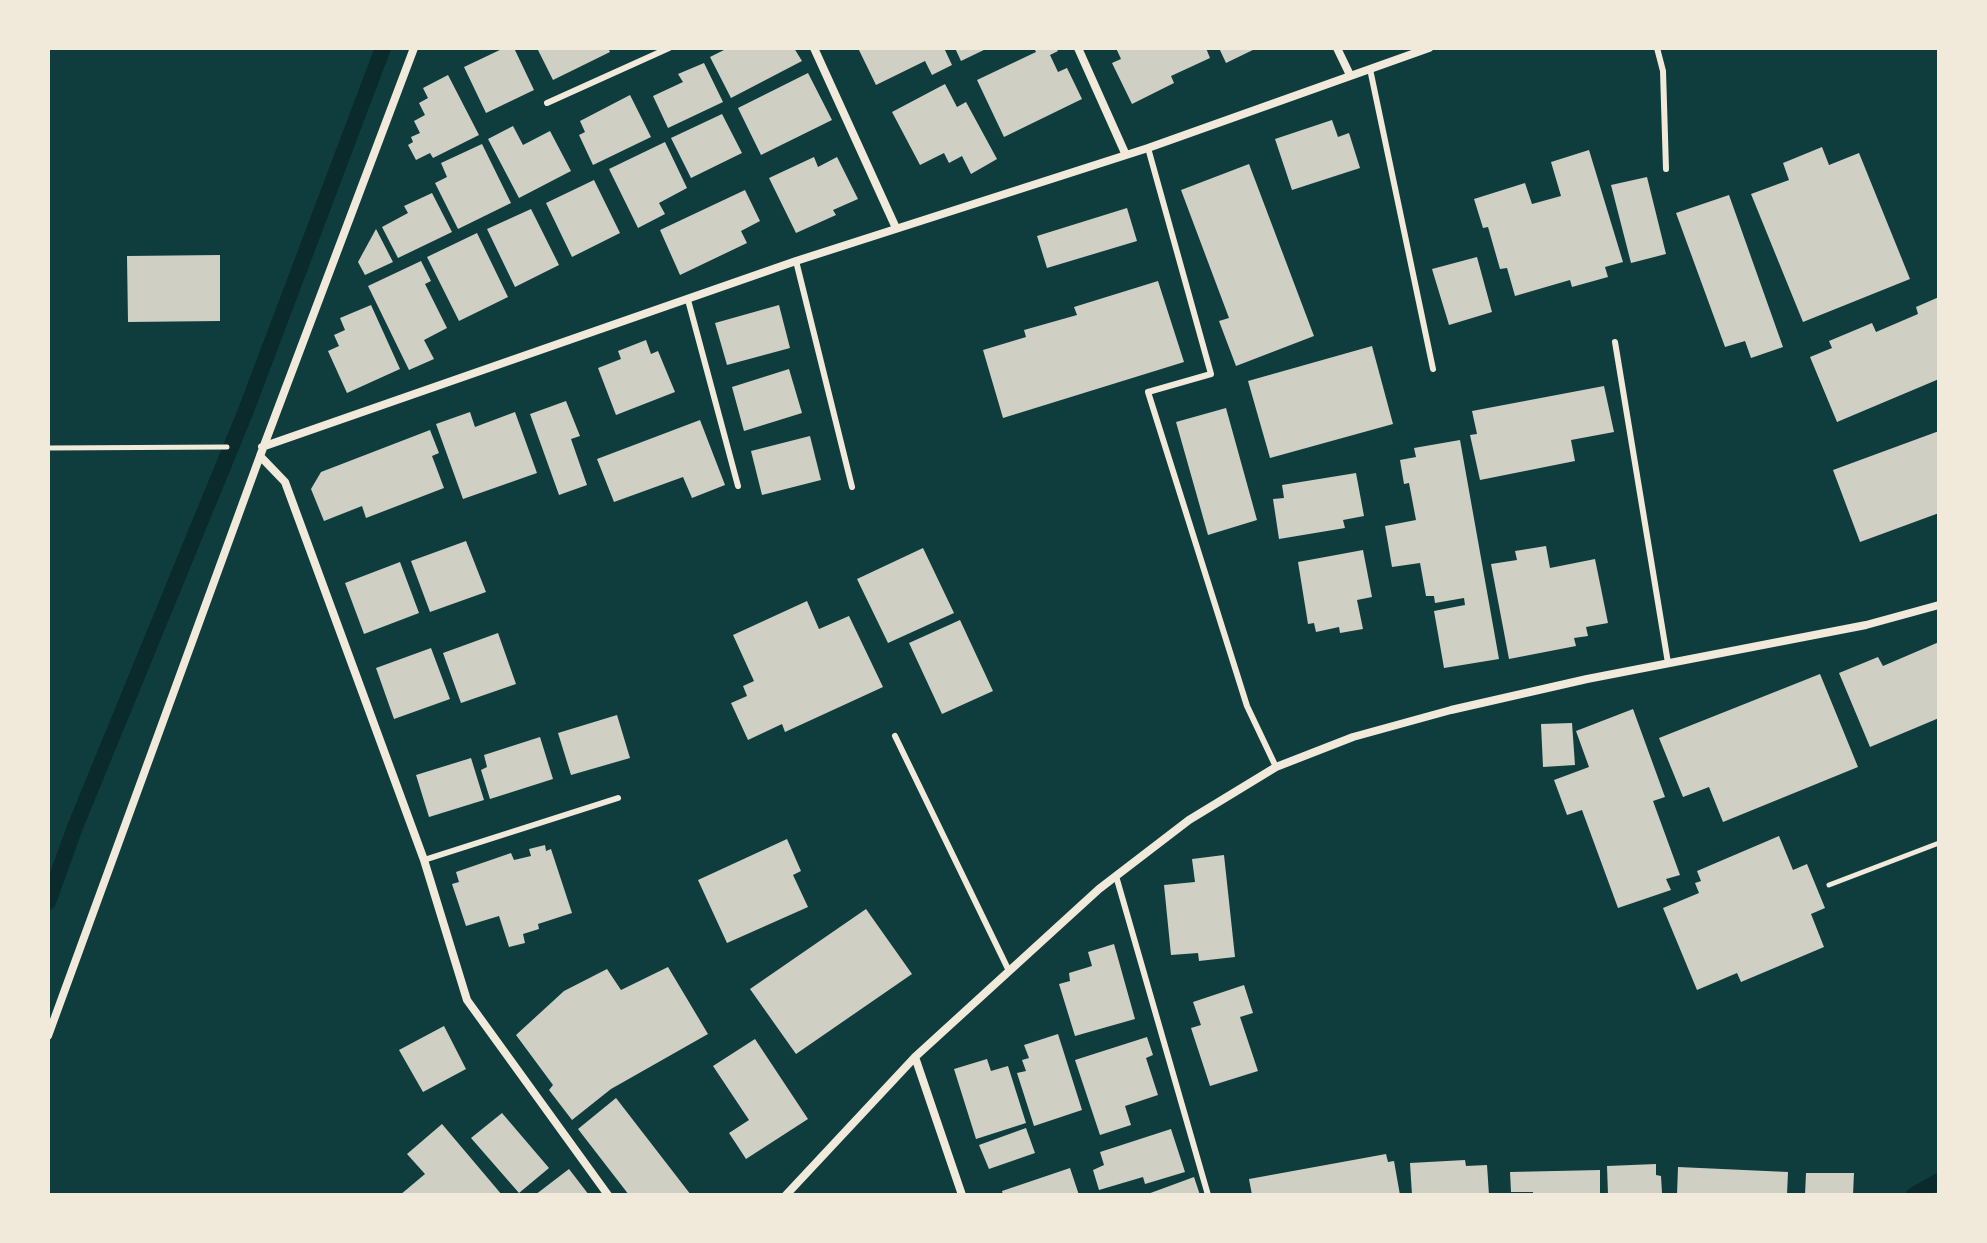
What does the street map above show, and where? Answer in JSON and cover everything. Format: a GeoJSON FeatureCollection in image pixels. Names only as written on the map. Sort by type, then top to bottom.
{"type":"FeatureCollection","features":[{"type":"Feature","properties":{"kind":"street"},"geometry":{"type":"LineString","coordinates":[[48,1036],[261,452],[414,48]]}},
{"type":"Feature","properties":{"kind":"street"},"geometry":{"type":"LineString","coordinates":[[814,48],[896,228]]}},
{"type":"Feature","properties":{"kind":"street"},"geometry":{"type":"LineString","coordinates":[[1078,48],[1125,153]]}},
{"type":"Feature","properties":{"kind":"street"},"geometry":{"type":"LineString","coordinates":[[1337,48],[1350,75]]}},
{"type":"Feature","properties":{"kind":"street"},"geometry":{"type":"LineString","coordinates":[[261,452],[796,261],[1148,148],[1429,48]]}},
{"type":"Feature","properties":{"kind":"street"},"geometry":{"type":"LineString","coordinates":[[261,452],[285,482],[424,860],[467,1000],[608,1195]]}},
{"type":"Feature","properties":{"kind":"street"},"geometry":{"type":"LineString","coordinates":[[786,1195],[915,1057],[1099,889],[1189,820],[1276,767],[1353,737],[1451,710],[1668,663],[1866,625],[1939,605]]}},
{"type":"Feature","properties":{"kind":"street"},"geometry":{"type":"LineString","coordinates":[[915,1057],[962,1195]]}},
{"type":"Feature","properties":{"kind":"lane"},"geometry":{"type":"LineString","coordinates":[[547,103],[669,48]]}},
{"type":"Feature","properties":{"kind":"lane"},"geometry":{"type":"LineString","coordinates":[[1657,48],[1663,71],[1666,169]]}},
{"type":"Feature","properties":{"kind":"lane"},"geometry":{"type":"LineString","coordinates":[[1370,69],[1433,369]]}},
{"type":"Feature","properties":{"kind":"lane"},"geometry":{"type":"LineString","coordinates":[[1148,148],[1211,374],[1148,392],[1247,706],[1276,767]]}},
{"type":"Feature","properties":{"kind":"lane"},"geometry":{"type":"LineString","coordinates":[[796,261],[852,487]]}},
{"type":"Feature","properties":{"kind":"lane"},"geometry":{"type":"LineString","coordinates":[[688,300],[738,486]]}},
{"type":"Feature","properties":{"kind":"lane"},"geometry":{"type":"LineString","coordinates":[[1615,342],[1668,663]]}},
{"type":"Feature","properties":{"kind":"lane"},"geometry":{"type":"LineString","coordinates":[[895,736],[1009,971]]}},
{"type":"Feature","properties":{"kind":"lane"},"geometry":{"type":"LineString","coordinates":[[424,860],[618,798]]}},
{"type":"Feature","properties":{"kind":"lane"},"geometry":{"type":"LineString","coordinates":[[1116,876],[1208,1195]]}},
{"type":"Feature","properties":{"kind":"path"},"geometry":{"type":"LineString","coordinates":[[48,448],[261,452]]}},
{"type":"Feature","properties":{"kind":"path"},"geometry":{"type":"LineString","coordinates":[[1829,885],[1939,843]]}},
{"type":"Feature","properties":{"kind":"building"},"geometry":{"type":"Polygon","coordinates":[[[504,48],[514,48],[534,90],[486,113],[464,67],[504,48]]]}},
{"type":"Feature","properties":{"kind":"building"},"geometry":{"type":"Polygon","coordinates":[[[537,48],[608,48],[610,52],[553,80],[537,48]]]}},
{"type":"Feature","properties":{"kind":"building"},"geometry":{"type":"Polygon","coordinates":[[[728,48],[794,48],[802,61],[731,98],[710,57],[728,48]]]}},
{"type":"Feature","properties":{"kind":"building"},"geometry":{"type":"Polygon","coordinates":[[[858,48],[944,48],[952,65],[932,75],[925,61],[876,85],[858,48]]]}},
{"type":"Feature","properties":{"kind":"building"},"geometry":{"type":"Polygon","coordinates":[[[955,48],[988,48],[961,61],[955,48]]]}},
{"type":"Feature","properties":{"kind":"building"},"geometry":{"type":"Polygon","coordinates":[[[1034,48],[1056,48],[1058,51],[1050,55],[1058,72],[1067,68],[1082,99],[1004,137],[977,80],[1036,52],[1034,48]]]}},
{"type":"Feature","properties":{"kind":"building"},"geometry":{"type":"Polygon","coordinates":[[[1116,48],[1206,48],[1210,58],[1171,76],[1174,83],[1132,104],[1112,63],[1121,59],[1116,48]]]}},
{"type":"Feature","properties":{"kind":"building"},"geometry":{"type":"Polygon","coordinates":[[[1219,48],[1257,48],[1226,63],[1219,48]]]}},
{"type":"Feature","properties":{"kind":"building"},"geometry":{"type":"Polygon","coordinates":[[[704,63],[723,102],[668,128],[653,96],[683,82],[678,74],[704,63]]]}},
{"type":"Feature","properties":{"kind":"building"},"geometry":{"type":"Polygon","coordinates":[[[808,73],[832,120],[761,155],[738,108],[808,73]]]}},
{"type":"Feature","properties":{"kind":"building"},"geometry":{"type":"Polygon","coordinates":[[[448,75],[479,135],[433,158],[430,153],[416,160],[408,145],[413,142],[411,137],[420,133],[414,121],[425,115],[419,103],[428,98],[423,88],[448,75]]]}},
{"type":"Feature","properties":{"kind":"building"},"geometry":{"type":"Polygon","coordinates":[[[945,84],[957,107],[966,102],[997,159],[971,174],[962,156],[949,163],[944,153],[920,165],[892,112],[945,84]]]}},
{"type":"Feature","properties":{"kind":"building"},"geometry":{"type":"Polygon","coordinates":[[[630,95],[651,137],[593,165],[579,135],[585,132],[580,121],[630,95]]]}},
{"type":"Feature","properties":{"kind":"building"},"geometry":{"type":"Polygon","coordinates":[[[722,114],[742,153],[691,178],[671,138],[722,114]]]}},
{"type":"Feature","properties":{"kind":"building"},"geometry":{"type":"Polygon","coordinates":[[[1332,120],[1338,137],[1349,133],[1360,168],[1292,190],[1275,139],[1332,120]]]}},
{"type":"Feature","properties":{"kind":"building"},"geometry":{"type":"Polygon","coordinates":[[[513,126],[523,145],[550,131],[571,171],[519,198],[488,139],[513,126]]]}},
{"type":"Feature","properties":{"kind":"building"},"geometry":{"type":"Polygon","coordinates":[[[665,142],[687,188],[659,203],[665,214],[638,228],[609,169],[665,142]]]}},
{"type":"Feature","properties":{"kind":"building"},"geometry":{"type":"Polygon","coordinates":[[[482,144],[511,203],[458,229],[435,183],[447,177],[441,163],[482,144]]]}},
{"type":"Feature","properties":{"kind":"building"},"geometry":{"type":"Polygon","coordinates":[[[1822,147],[1829,165],[1859,153],[1910,279],[1803,322],[1751,194],[1789,180],[1783,163],[1822,147]]]}},
{"type":"Feature","properties":{"kind":"building"},"geometry":{"type":"Polygon","coordinates":[[[1589,150],[1623,262],[1605,267],[1608,277],[1572,287],[1570,280],[1515,296],[1507,268],[1500,269],[1488,227],[1483,228],[1474,199],[1525,183],[1532,204],[1561,196],[1551,162],[1589,150]]]}},
{"type":"Feature","properties":{"kind":"building"},"geometry":{"type":"Polygon","coordinates":[[[814,157],[818,167],[837,157],[858,199],[833,210],[836,215],[796,233],[769,178],[814,157]]]}},
{"type":"Feature","properties":{"kind":"building"},"geometry":{"type":"Polygon","coordinates":[[[1249,164],[1314,336],[1236,366],[1219,321],[1229,318],[1181,190],[1249,164]]]}},
{"type":"Feature","properties":{"kind":"building"},"geometry":{"type":"Polygon","coordinates":[[[1647,177],[1666,254],[1631,263],[1611,185],[1647,177]]]}},
{"type":"Feature","properties":{"kind":"building"},"geometry":{"type":"Polygon","coordinates":[[[594,180],[620,233],[572,257],[546,203],[594,180]]]}},
{"type":"Feature","properties":{"kind":"building"},"geometry":{"type":"Polygon","coordinates":[[[745,190],[760,221],[741,231],[747,243],[680,275],[660,230],[745,190]]]}},
{"type":"Feature","properties":{"kind":"building"},"geometry":{"type":"Polygon","coordinates":[[[432,193],[452,232],[398,258],[382,227],[408,213],[404,206],[432,193]]]}},
{"type":"Feature","properties":{"kind":"building"},"geometry":{"type":"Polygon","coordinates":[[[1729,195],[1783,347],[1751,358],[1745,341],[1725,347],[1676,213],[1729,195]]]}},
{"type":"Feature","properties":{"kind":"building"},"geometry":{"type":"Polygon","coordinates":[[[1127,208],[1137,241],[1047,268],[1037,236],[1127,208]]]}},
{"type":"Feature","properties":{"kind":"building"},"geometry":{"type":"Polygon","coordinates":[[[531,209],[559,265],[515,287],[487,229],[531,209]]]}},
{"type":"Feature","properties":{"kind":"building"},"geometry":{"type":"Polygon","coordinates":[[[376,229],[393,262],[365,275],[358,262],[376,229]]]}},
{"type":"Feature","properties":{"kind":"building"},"geometry":{"type":"Polygon","coordinates":[[[477,233],[508,297],[459,321],[427,257],[477,233]]]}},
{"type":"Feature","properties":{"kind":"building"},"geometry":{"type":"Polygon","coordinates":[[[220,255],[220,321],[128,322],[127,256],[220,255]]]}},
{"type":"Feature","properties":{"kind":"building"},"geometry":{"type":"Polygon","coordinates":[[[1477,257],[1492,312],[1449,325],[1432,269],[1477,257]]]}},
{"type":"Feature","properties":{"kind":"building"},"geometry":{"type":"Polygon","coordinates":[[[421,261],[431,281],[425,284],[447,328],[424,340],[434,359],[409,370],[368,286],[421,261]]]}},
{"type":"Feature","properties":{"kind":"building"},"geometry":{"type":"Polygon","coordinates":[[[1158,281],[1184,362],[1003,418],[983,350],[1026,337],[1024,330],[1077,315],[1074,307],[1158,281]]]}},
{"type":"Feature","properties":{"kind":"building"},"geometry":{"type":"Polygon","coordinates":[[[1939,297],[1939,379],[1837,422],[1810,357],[1832,348],[1829,341],[1872,323],[1876,332],[1918,314],[1916,307],[1939,297]]]}},
{"type":"Feature","properties":{"kind":"building"},"geometry":{"type":"Polygon","coordinates":[[[371,305],[400,369],[347,393],[328,351],[339,346],[334,335],[345,330],[340,318],[371,305]]]}},
{"type":"Feature","properties":{"kind":"building"},"geometry":{"type":"Polygon","coordinates":[[[779,305],[790,348],[727,365],[715,323],[779,305]]]}},
{"type":"Feature","properties":{"kind":"building"},"geometry":{"type":"Polygon","coordinates":[[[646,340],[651,354],[658,351],[675,392],[616,415],[598,368],[621,359],[618,351],[646,340]]]}},
{"type":"Feature","properties":{"kind":"building"},"geometry":{"type":"Polygon","coordinates":[[[1372,346],[1393,424],[1270,458],[1248,381],[1372,346]]]}},
{"type":"Feature","properties":{"kind":"building"},"geometry":{"type":"Polygon","coordinates":[[[789,369],[802,413],[744,431],[732,387],[789,369]]]}},
{"type":"Feature","properties":{"kind":"building"},"geometry":{"type":"Polygon","coordinates":[[[1604,386],[1614,432],[1571,440],[1575,461],[1480,480],[1470,435],[1477,434],[1472,411],[1604,386]]]}},
{"type":"Feature","properties":{"kind":"building"},"geometry":{"type":"Polygon","coordinates":[[[566,401],[580,436],[571,439],[587,485],[559,495],[530,414],[566,401]]]}},
{"type":"Feature","properties":{"kind":"building"},"geometry":{"type":"Polygon","coordinates":[[[1226,408],[1257,520],[1208,535],[1176,422],[1226,408]]]}},
{"type":"Feature","properties":{"kind":"building"},"geometry":{"type":"Polygon","coordinates":[[[470,412],[475,427],[515,412],[537,473],[463,499],[436,424],[470,412]]]}},
{"type":"Feature","properties":{"kind":"building"},"geometry":{"type":"Polygon","coordinates":[[[700,420],[725,485],[692,498],[683,477],[614,502],[597,459],[700,420]]]}},
{"type":"Feature","properties":{"kind":"building"},"geometry":{"type":"Polygon","coordinates":[[[430,430],[439,453],[432,456],[444,488],[366,518],[362,506],[324,521],[311,489],[321,472],[430,430]]]}},
{"type":"Feature","properties":{"kind":"building"},"geometry":{"type":"Polygon","coordinates":[[[1939,431],[1939,513],[1860,542],[1833,470],[1939,431]]]}},
{"type":"Feature","properties":{"kind":"building"},"geometry":{"type":"Polygon","coordinates":[[[810,436],[821,480],[762,495],[751,451],[810,436]]]}},
{"type":"Feature","properties":{"kind":"building"},"geometry":{"type":"Polygon","coordinates":[[[1460,440],[1499,659],[1444,668],[1434,611],[1465,605],[1464,598],[1435,603],[1434,596],[1426,596],[1420,563],[1392,567],[1385,526],[1416,520],[1409,483],[1404,484],[1400,460],[1416,457],[1414,448],[1460,440]]]}},
{"type":"Feature","properties":{"kind":"building"},"geometry":{"type":"Polygon","coordinates":[[[1356,473],[1364,516],[1343,520],[1345,528],[1279,539],[1273,499],[1284,498],[1282,485],[1356,473]]]}},
{"type":"Feature","properties":{"kind":"building"},"geometry":{"type":"Polygon","coordinates":[[[466,541],[486,592],[430,612],[411,561],[466,541]]]}},
{"type":"Feature","properties":{"kind":"building"},"geometry":{"type":"Polygon","coordinates":[[[1546,546],[1550,568],[1595,559],[1608,623],[1586,627],[1588,636],[1574,638],[1576,646],[1509,659],[1491,564],[1517,560],[1515,551],[1546,546]]]}},
{"type":"Feature","properties":{"kind":"building"},"geometry":{"type":"Polygon","coordinates":[[[923,548],[954,613],[888,643],[857,579],[923,548]]]}},
{"type":"Feature","properties":{"kind":"building"},"geometry":{"type":"Polygon","coordinates":[[[1363,550],[1372,597],[1357,600],[1363,629],[1340,633],[1339,627],[1316,632],[1314,623],[1308,624],[1298,562],[1363,550]]]}},
{"type":"Feature","properties":{"kind":"building"},"geometry":{"type":"Polygon","coordinates":[[[400,562],[419,613],[364,634],[345,583],[400,562]]]}},
{"type":"Feature","properties":{"kind":"building"},"geometry":{"type":"Polygon","coordinates":[[[807,601],[819,629],[849,616],[883,687],[785,732],[782,724],[748,740],[731,703],[747,696],[743,686],[754,681],[733,635],[807,601]]]}},
{"type":"Feature","properties":{"kind":"building"},"geometry":{"type":"Polygon","coordinates":[[[960,620],[993,691],[942,714],[909,643],[960,620]]]}},
{"type":"Feature","properties":{"kind":"building"},"geometry":{"type":"Polygon","coordinates":[[[498,633],[516,684],[461,703],[443,653],[498,633]]]}},
{"type":"Feature","properties":{"kind":"building"},"geometry":{"type":"Polygon","coordinates":[[[1939,642],[1939,718],[1870,747],[1839,673],[1878,657],[1883,666],[1939,642]]]}},
{"type":"Feature","properties":{"kind":"building"},"geometry":{"type":"Polygon","coordinates":[[[431,648],[450,699],[394,719],[376,668],[431,648]]]}},
{"type":"Feature","properties":{"kind":"building"},"geometry":{"type":"Polygon","coordinates":[[[1820,674],[1858,767],[1723,822],[1709,787],[1683,797],[1659,738],[1820,674]]]}},
{"type":"Feature","properties":{"kind":"building"},"geometry":{"type":"Polygon","coordinates":[[[1633,709],[1665,797],[1653,801],[1680,875],[1666,879],[1671,890],[1618,908],[1582,810],[1567,815],[1554,780],[1589,767],[1576,731],[1633,709]]]}},
{"type":"Feature","properties":{"kind":"building"},"geometry":{"type":"Polygon","coordinates":[[[617,715],[630,758],[571,775],[558,733],[617,715]]]}},
{"type":"Feature","properties":{"kind":"building"},"geometry":{"type":"Polygon","coordinates":[[[1572,723],[1575,765],[1543,767],[1541,724],[1572,723]]]}},
{"type":"Feature","properties":{"kind":"building"},"geometry":{"type":"Polygon","coordinates":[[[540,737],[553,779],[490,799],[481,770],[487,767],[484,755],[540,737]]]}},
{"type":"Feature","properties":{"kind":"building"},"geometry":{"type":"Polygon","coordinates":[[[471,758],[484,800],[429,817],[416,775],[471,758]]]}},
{"type":"Feature","properties":{"kind":"building"},"geometry":{"type":"Polygon","coordinates":[[[1779,836],[1793,870],[1807,864],[1825,908],[1811,914],[1824,947],[1741,982],[1737,973],[1697,990],[1663,908],[1699,893],[1695,883],[1701,881],[1697,871],[1779,836]]]}},
{"type":"Feature","properties":{"kind":"building"},"geometry":{"type":"Polygon","coordinates":[[[787,839],[801,871],[793,875],[808,907],[727,943],[698,880],[787,839]]]}},
{"type":"Feature","properties":{"kind":"building"},"geometry":{"type":"Polygon","coordinates":[[[545,845],[546,851],[551,849],[572,913],[538,924],[539,929],[523,934],[525,943],[509,947],[499,916],[466,926],[452,884],[459,882],[456,872],[511,853],[514,860],[531,856],[529,849],[545,845]]]}},
{"type":"Feature","properties":{"kind":"building"},"geometry":{"type":"Polygon","coordinates":[[[1224,855],[1235,957],[1199,961],[1198,953],[1171,955],[1164,885],[1195,882],[1192,859],[1224,855]]]}},
{"type":"Feature","properties":{"kind":"building"},"geometry":{"type":"Polygon","coordinates":[[[866,909],[912,974],[796,1054],[750,989],[866,909]]]}},
{"type":"Feature","properties":{"kind":"building"},"geometry":{"type":"Polygon","coordinates":[[[1114,944],[1135,1019],[1075,1036],[1059,984],[1070,981],[1069,973],[1092,966],[1088,952],[1114,944]]]}},
{"type":"Feature","properties":{"kind":"building"},"geometry":{"type":"Polygon","coordinates":[[[668,967],[708,1034],[611,1089],[572,1120],[549,1090],[553,1085],[516,1035],[564,991],[607,969],[621,990],[668,967]]]}},
{"type":"Feature","properties":{"kind":"building"},"geometry":{"type":"Polygon","coordinates":[[[1244,985],[1253,1013],[1240,1017],[1258,1071],[1210,1086],[1191,1028],[1201,1025],[1193,1002],[1244,985]]]}},
{"type":"Feature","properties":{"kind":"building"},"geometry":{"type":"Polygon","coordinates":[[[444,1026],[466,1069],[423,1092],[399,1050],[444,1026]]]}},
{"type":"Feature","properties":{"kind":"building"},"geometry":{"type":"Polygon","coordinates":[[[1058,1034],[1082,1110],[1034,1126],[1017,1073],[1026,1071],[1022,1060],[1029,1058],[1024,1045],[1058,1034]]]}},
{"type":"Feature","properties":{"kind":"building"},"geometry":{"type":"Polygon","coordinates":[[[1147,1037],[1153,1055],[1146,1058],[1158,1095],[1125,1106],[1131,1125],[1100,1135],[1075,1060],[1147,1037]]]}},
{"type":"Feature","properties":{"kind":"building"},"geometry":{"type":"Polygon","coordinates":[[[755,1039],[808,1119],[746,1159],[729,1133],[749,1120],[713,1066],[755,1039]]]}},
{"type":"Feature","properties":{"kind":"building"},"geometry":{"type":"Polygon","coordinates":[[[987,1059],[991,1071],[1008,1066],[1026,1123],[976,1139],[954,1069],[987,1059]]]}},
{"type":"Feature","properties":{"kind":"building"},"geometry":{"type":"Polygon","coordinates":[[[616,1098],[691,1195],[629,1195],[578,1129],[616,1098]]]}},
{"type":"Feature","properties":{"kind":"building"},"geometry":{"type":"Polygon","coordinates":[[[502,1113],[549,1168],[519,1193],[471,1138],[502,1113]]]}},
{"type":"Feature","properties":{"kind":"building"},"geometry":{"type":"Polygon","coordinates":[[[442,1124],[502,1195],[400,1195],[425,1174],[407,1154],[442,1124]]]}},
{"type":"Feature","properties":{"kind":"building"},"geometry":{"type":"Polygon","coordinates":[[[1026,1128],[1035,1153],[989,1169],[979,1145],[1026,1128]]]}},
{"type":"Feature","properties":{"kind":"building"},"geometry":{"type":"Polygon","coordinates":[[[1171,1129],[1185,1172],[1145,1184],[1143,1177],[1099,1190],[1093,1170],[1104,1165],[1100,1152],[1171,1129]]]}},
{"type":"Feature","properties":{"kind":"building"},"geometry":{"type":"Polygon","coordinates":[[[1386,1154],[1388,1162],[1394,1161],[1400,1195],[1252,1195],[1249,1179],[1386,1154]]]}},
{"type":"Feature","properties":{"kind":"building"},"geometry":{"type":"Polygon","coordinates":[[[1465,1160],[1466,1166],[1487,1165],[1489,1195],[1412,1195],[1410,1163],[1465,1160]]]}},
{"type":"Feature","properties":{"kind":"building"},"geometry":{"type":"Polygon","coordinates":[[[1656,1164],[1656,1175],[1661,1176],[1662,1193],[1608,1195],[1607,1166],[1656,1164]]]}},
{"type":"Feature","properties":{"kind":"building"},"geometry":{"type":"Polygon","coordinates":[[[1678,1167],[1788,1172],[1787,1195],[1677,1195],[1678,1167]]]}},
{"type":"Feature","properties":{"kind":"building"},"geometry":{"type":"Polygon","coordinates":[[[1070,1168],[1079,1195],[1003,1195],[1002,1191],[1070,1168]]]}},
{"type":"Feature","properties":{"kind":"building"},"geometry":{"type":"Polygon","coordinates":[[[569,1169],[589,1195],[535,1195],[569,1169]]]}},
{"type":"Feature","properties":{"kind":"building"},"geometry":{"type":"Polygon","coordinates":[[[1600,1170],[1600,1195],[1511,1192],[1510,1172],[1600,1170]]]}},
{"type":"Feature","properties":{"kind":"building"},"geometry":{"type":"Polygon","coordinates":[[[1806,1173],[1854,1173],[1853,1195],[1805,1195],[1806,1173]]]}},
{"type":"Feature","properties":{"kind":"building"},"geometry":{"type":"Polygon","coordinates":[[[1194,1177],[1200,1195],[1145,1195],[1194,1177]]]}},
{"type":"Feature","properties":{"kind":"waterway"},"geometry":{"type":"LineString","coordinates":[[48,902],[75,827],[245,413],[383,48]]}},
{"type":"Feature","properties":{"kind":"waterway"},"geometry":{"type":"LineString","coordinates":[[1914,1195],[1939,1181]]}}]}
